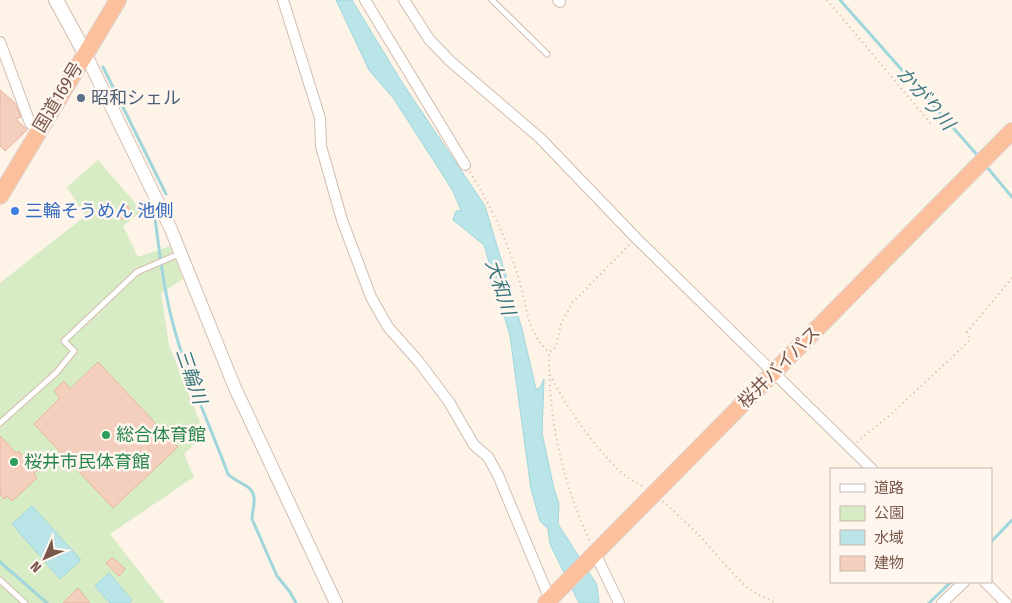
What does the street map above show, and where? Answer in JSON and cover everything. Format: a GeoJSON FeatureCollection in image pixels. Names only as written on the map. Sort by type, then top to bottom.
{"type":"FeatureCollection","features":[{"type":"Feature","properties":{"kind":"highway","name":"国道169号"},"geometry":{"type":"LineString","coordinates":[[0,196],[118,0]]}},
{"type":"Feature","properties":{"kind":"highway","name":"桜井バイパス"},"geometry":{"type":"LineString","coordinates":[[551,599],[1012,131]]}},
{"type":"Feature","properties":{"kind":"main road"},"geometry":{"type":"LineString","coordinates":[[56,0],[85,52]]}},
{"type":"Feature","properties":{"kind":"street"},"geometry":{"type":"LineString","coordinates":[[283,0],[320,118],[321,146],[342,220],[371,297],[388,327],[419,362],[449,402],[474,445],[488,457],[498,475],[551,599]]}},
{"type":"Feature","properties":{"kind":"street"},"geometry":{"type":"LineString","coordinates":[[365,0],[466,166]]}},
{"type":"Feature","properties":{"kind":"street"},"geometry":{"type":"LineString","coordinates":[[404,0],[429,39],[450,61],[540,138],[636,238],[871,468]]}},
{"type":"Feature","properties":{"kind":"street"},"geometry":{"type":"LineString","coordinates":[[0,42],[30,123],[38,130]]}},
{"type":"Feature","properties":{"kind":"street"},"geometry":{"type":"LineString","coordinates":[[85,52],[170,227],[177,256],[235,388],[336,603]]}},
{"type":"Feature","properties":{"kind":"street"},"geometry":{"type":"LineString","coordinates":[[590,558],[619,603]]}},
{"type":"Feature","properties":{"kind":"street"},"geometry":{"type":"LineString","coordinates":[[942,603],[963,583]]}},
{"type":"Feature","properties":{"kind":"street"},"geometry":{"type":"LineString","coordinates":[[986,583],[1006,603]]}},
{"type":"Feature","properties":{"kind":"lane"},"geometry":{"type":"LineString","coordinates":[[492,0],[547,54]]}},
{"type":"Feature","properties":{"kind":"lane"},"geometry":{"type":"LineString","coordinates":[[0,423],[56,373],[74,351],[64,340],[137,272],[177,256]]}},
{"type":"Feature","properties":{"kind":"lane"},"geometry":{"type":"LineString","coordinates":[[0,580],[25,603]]}},
{"type":"Feature","properties":{"kind":"path"},"geometry":{"type":"LineString","coordinates":[[827,0],[931,124]]}},
{"type":"Feature","properties":{"kind":"path"},"geometry":{"type":"LineString","coordinates":[[466,166],[488,201],[498,223],[519,280],[533,333],[550,352],[550,407],[564,473],[590,558]]}},
{"type":"Feature","properties":{"kind":"path"},"geometry":{"type":"LineString","coordinates":[[550,352],[556,347],[561,324],[572,303],[636,238]]}},
{"type":"Feature","properties":{"kind":"path"},"geometry":{"type":"LineString","coordinates":[[851,447],[890,416],[964,346],[970,338],[968,332],[1012,278]]}},
{"type":"Feature","properties":{"kind":"path"},"geometry":{"type":"LineString","coordinates":[[549,373],[557,390],[622,473],[653,494],[699,535],[740,582],[754,592],[776,603]]}},
{"type":"Feature","properties":{"kind":"green space"},"geometry":{"type":"Polygon","coordinates":[[[98,160],[142,211],[123,226],[138,257],[170,246],[183,279],[161,293],[169,345],[205,434],[184,454],[194,477],[110,534],[164,603],[0,603],[0,283],[85,216],[67,187],[98,160]]]}},
{"type":"Feature","properties":{"kind":"water","name":"大和川"},"geometry":{"type":"Polygon","coordinates":[[[336,0],[352,0],[403,84],[485,206],[522,329],[536,389],[540,388],[544,379],[542,433],[559,504],[558,524],[597,585],[599,603],[579,603],[550,544],[548,529],[540,521],[531,489],[510,336],[484,245],[453,220],[456,211],[461,211],[453,191],[394,99],[369,70],[336,0]]]}},
{"type":"Feature","properties":{"kind":"water"},"geometry":{"type":"Polygon","coordinates":[[[32,506],[81,560],[60,579],[12,524],[32,506]]]}},
{"type":"Feature","properties":{"kind":"water"},"geometry":{"type":"Polygon","coordinates":[[[109,573],[132,600],[129,603],[110,603],[95,586],[109,573]]]}},
{"type":"Feature","properties":{"kind":"building"},"geometry":{"type":"Polygon","coordinates":[[[0,90],[15,103],[21,117],[16,119],[27,130],[5,151],[0,146],[0,90]]]}},
{"type":"Feature","properties":{"kind":"building"},"geometry":{"type":"Polygon","coordinates":[[[126,204],[132,212],[122,220],[116,212],[126,204]]]}},
{"type":"Feature","properties":{"kind":"building","name":"総合体育館"},"geometry":{"type":"Polygon","coordinates":[[[98,362],[178,447],[113,508],[34,424],[60,398],[54,391],[64,381],[70,389],[98,362]]]}},
{"type":"Feature","properties":{"kind":"building","name":"桜井市民体育館"},"geometry":{"type":"Polygon","coordinates":[[[0,436],[16,453],[19,451],[37,471],[34,474],[37,478],[12,501],[7,496],[4,499],[0,494],[0,436]]]}},
{"type":"Feature","properties":{"kind":"building"},"geometry":{"type":"Polygon","coordinates":[[[112,557],[125,569],[119,576],[106,563],[112,557]]]}},
{"type":"Feature","properties":{"kind":"building"},"geometry":{"type":"Polygon","coordinates":[[[78,588],[90,603],[63,603],[78,588]]]}},
{"type":"Feature","properties":{"kind":"waterway","name":"かがり川"},"geometry":{"type":"LineString","coordinates":[[840,0],[979,157]]}},
{"type":"Feature","properties":{"kind":"waterway","name":"三輪川"},"geometry":{"type":"LineString","coordinates":[[103,67],[166,194]]}},
{"type":"Feature","properties":{"kind":"waterway","name":"かがり川"},"geometry":{"type":"LineString","coordinates":[[986,166],[1012,197]]}},
{"type":"Feature","properties":{"kind":"waterway","name":"三輪川"},"geometry":{"type":"LineString","coordinates":[[157,213],[155,219],[166,295],[177,339],[190,378],[228,474],[248,487],[253,493],[252,519],[277,576],[296,603]]}},
{"type":"Feature","properties":{"kind":"waterway","name":"かがり川"},"geometry":{"type":"LineString","coordinates":[[992,541],[1012,520]]}},
{"type":"Feature","properties":{"kind":"waterway"},"geometry":{"type":"LineString","coordinates":[[0,562],[47,603]]}},
{"type":"Feature","properties":{"kind":"waterway","name":"かがり川"},"geometry":{"type":"LineString","coordinates":[[929,603],[950,583]]}},
{"type":"Feature","properties":{"kind":"place","name":"昭和シェル"},"geometry":{"type":"Point","coordinates":[81,98]}},
{"type":"Feature","properties":{"kind":"place","name":"三輪そうめん 池側"},"geometry":{"type":"Point","coordinates":[15,211]}},
{"type":"Feature","properties":{"kind":"place","name":"総合体育館"},"geometry":{"type":"Point","coordinates":[106,435]}},
{"type":"Feature","properties":{"kind":"place","name":"桜井市民体育館"},"geometry":{"type":"Point","coordinates":[14,462]}}]}
